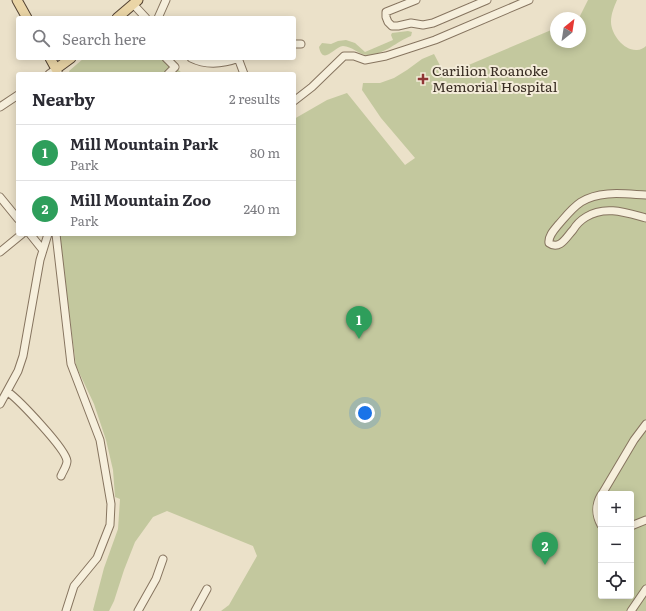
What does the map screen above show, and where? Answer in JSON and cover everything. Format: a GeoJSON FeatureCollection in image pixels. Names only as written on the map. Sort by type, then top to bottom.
{"type":"FeatureCollection","features":[{"type":"Feature","properties":{"kind":"main road"},"geometry":{"type":"LineString","coordinates":[[17,0],[26,16]]}},
{"type":"Feature","properties":{"kind":"main road"},"geometry":{"type":"LineString","coordinates":[[119,16],[136,2]]}},
{"type":"Feature","properties":{"kind":"main road"},"geometry":{"type":"LineString","coordinates":[[51,60],[54,72],[69,60]]}},
{"type":"Feature","properties":{"kind":"street"},"geometry":{"type":"LineString","coordinates":[[159,16],[166,0]]}},
{"type":"Feature","properties":{"kind":"street"},"geometry":{"type":"LineString","coordinates":[[416,0],[386,12],[386,17],[390,24],[395,27],[411,23],[429,24],[487,0]]}},
{"type":"Feature","properties":{"kind":"street"},"geometry":{"type":"LineString","coordinates":[[296,99],[312,87],[344,56],[354,56],[365,60],[386,56],[435,40],[529,0]]}},
{"type":"Feature","properties":{"kind":"street"},"geometry":{"type":"LineString","coordinates":[[136,2],[145,16]]}},
{"type":"Feature","properties":{"kind":"street"},"geometry":{"type":"LineString","coordinates":[[168,60],[175,67],[170,72]]}},
{"type":"Feature","properties":{"kind":"street"},"geometry":{"type":"LineString","coordinates":[[196,60],[207,64],[232,60]]}},
{"type":"Feature","properties":{"kind":"street"},"geometry":{"type":"LineString","coordinates":[[240,60],[243,72]]}},
{"type":"Feature","properties":{"kind":"street"},"geometry":{"type":"LineString","coordinates":[[0,107],[16,96]]}},
{"type":"Feature","properties":{"kind":"street"},"geometry":{"type":"LineString","coordinates":[[646,195],[606,194],[596,196],[582,202],[570,212],[556,228],[550,236],[549,243],[558,246],[581,221],[595,212],[613,210],[646,218]]}},
{"type":"Feature","properties":{"kind":"street"},"geometry":{"type":"LineString","coordinates":[[0,197],[16,217]]}},
{"type":"Feature","properties":{"kind":"street"},"geometry":{"type":"LineString","coordinates":[[0,252],[20,236]]}},
{"type":"Feature","properties":{"kind":"street"},"geometry":{"type":"LineString","coordinates":[[32,236],[42,249]]}},
{"type":"Feature","properties":{"kind":"street"},"geometry":{"type":"LineString","coordinates":[[0,404],[8,392],[24,356],[42,249],[47,236]]}},
{"type":"Feature","properties":{"kind":"street"},"geometry":{"type":"LineString","coordinates":[[56,236],[70,364],[100,440],[111,504],[110,525],[97,558],[74,586],[66,611]]}},
{"type":"Feature","properties":{"kind":"street"},"geometry":{"type":"LineString","coordinates":[[8,392],[16,398],[65,455],[66,464],[61,476]]}},
{"type":"Feature","properties":{"kind":"street"},"geometry":{"type":"LineString","coordinates":[[603,491],[634,440],[646,424]]}},
{"type":"Feature","properties":{"kind":"street"},"geometry":{"type":"LineString","coordinates":[[598,504],[598,519]]}},
{"type":"Feature","properties":{"kind":"street"},"geometry":{"type":"LineString","coordinates":[[634,525],[646,520]]}},
{"type":"Feature","properties":{"kind":"street"},"geometry":{"type":"LineString","coordinates":[[138,611],[156,579],[163,559]]}},
{"type":"Feature","properties":{"kind":"street"},"geometry":{"type":"LineString","coordinates":[[195,611],[207,589]]}},
{"type":"Feature","properties":{"kind":"street"},"geometry":{"type":"LineString","coordinates":[[631,611],[646,589]]}},
{"type":"Feature","properties":{"kind":"green space"},"geometry":{"type":"Polygon","coordinates":[[[588,0],[617,0],[612,13],[611,22],[613,32],[619,41],[627,48],[639,50],[646,46],[646,611],[221,611],[229,605],[257,556],[253,546],[167,511],[153,517],[135,542],[109,611],[94,611],[93,610],[104,568],[118,529],[120,499],[115,497],[113,470],[106,440],[94,404],[76,366],[59,236],[296,236],[296,118],[327,100],[347,93],[405,165],[415,158],[381,118],[362,90],[363,83],[380,83],[394,78],[422,59],[434,54],[445,75],[550,31],[550,48],[586,48],[586,12],[582,12],[588,0]]]}},
{"type":"Feature","properties":{"kind":"green space"},"geometry":{"type":"Polygon","coordinates":[[[412,32],[411,36],[380,53],[366,55],[343,46],[329,54],[323,55],[319,47],[322,43],[331,44],[346,40],[355,43],[365,52],[393,40],[391,35],[392,33],[412,32]]]}},
{"type":"Feature","properties":{"kind":"green space"},"geometry":{"type":"Polygon","coordinates":[[[82,60],[167,60],[181,72],[69,72],[82,60]]]}},
{"type":"Feature","properties":{"kind":"place","name":"Carilion Roanoke Memorial Hospital"},"geometry":{"type":"Point","coordinates":[423,79]}},
{"type":"Feature","properties":{"kind":"place","name":"Mill Mountain Park"},"geometry":{"type":"Point","coordinates":[359,339]}},
{"type":"Feature","properties":{"kind":"place","name":"Mill Mountain Zoo"},"geometry":{"type":"Point","coordinates":[545,565]}}]}
